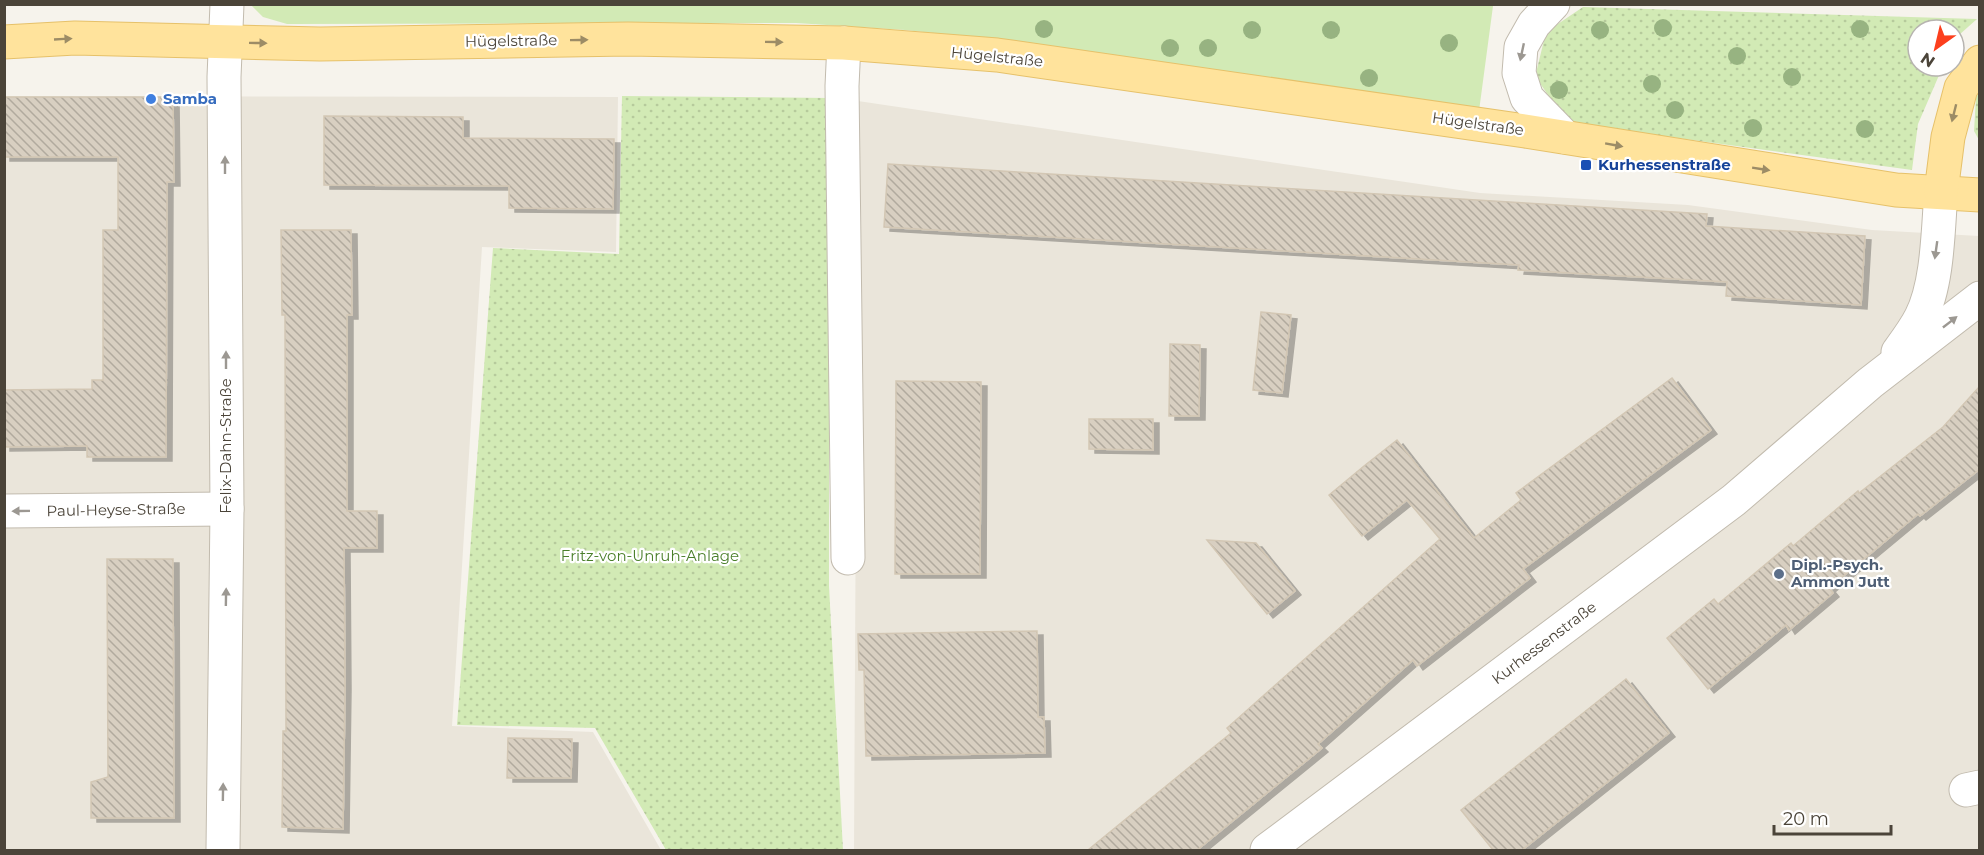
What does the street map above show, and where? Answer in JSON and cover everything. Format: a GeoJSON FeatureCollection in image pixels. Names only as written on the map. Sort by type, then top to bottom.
{"type":"FeatureCollection","features":[{"type":"Feature","properties":{"kind":"main road","name":"Hügelstraße"},"geometry":{"type":"LineString","coordinates":[[4,42],[75,38],[320,44],[628,39],[844,43],[997,55],[1565,137],[1896,190],[1980,195]]}},
{"type":"Feature","properties":{"kind":"main road"},"geometry":{"type":"LineString","coordinates":[[1941,192],[1948,137],[1961,88],[1980,62]]}},
{"type":"Feature","properties":{"kind":"street","name":"Felix-Dahn-Straße"},"geometry":{"type":"LineString","coordinates":[[223,850],[227,4]]}},
{"type":"Feature","properties":{"kind":"street"},"geometry":{"type":"LineString","coordinates":[[1553,4],[1534,24],[1521,47],[1519,73],[1527,98],[1565,137]]}},
{"type":"Feature","properties":{"kind":"street"},"geometry":{"type":"LineString","coordinates":[[844,43],[842,98],[848,558]]}},
{"type":"Feature","properties":{"kind":"street","name":"Kurhessenstraße"},"geometry":{"type":"LineString","coordinates":[[1870,383],[1899,351],[1921,317],[1930,292],[1941,192]]}},
{"type":"Feature","properties":{"kind":"street","name":"Kurhessenstraße"},"geometry":{"type":"LineString","coordinates":[[1267,850],[1734,500],[1870,383],[1980,298]]}},
{"type":"Feature","properties":{"kind":"street","name":"Paul-Heyse-Straße"},"geometry":{"type":"LineString","coordinates":[[4,511],[226,509]]}},
{"type":"Feature","properties":{"kind":"shaded area"},"geometry":{"type":"Polygon","coordinates":[[[5,96],[618,97],[616,252],[482,247],[452,726],[593,732],[661,850],[5,850],[5,96]]]}},
{"type":"Feature","properties":{"kind":"shaded area"},"geometry":{"type":"Polygon","coordinates":[[[858,101],[1480,193],[1688,205],[1872,230],[1979,236],[1979,850],[854,850],[858,101]]]}},
{"type":"Feature","properties":{"kind":"green space"},"geometry":{"type":"Polygon","coordinates":[[[1453,4],[1493,6],[1479,111],[997,40],[905,30],[796,23],[287,24],[263,17],[251,5],[1453,4]]]}},
{"type":"Feature","properties":{"kind":"green space"},"geometry":{"type":"Polygon","coordinates":[[[1583,7],[1944,18],[1906,18],[1906,78],[1938,78],[1918,124],[1912,170],[1575,124],[1564,118],[1537,79],[1536,73],[1546,32],[1583,7]]]}},
{"type":"Feature","properties":{"kind":"green space"},"geometry":{"type":"Polygon","coordinates":[[[1966,19],[1977,19],[1966,29],[1966,19]]]}},
{"type":"Feature","properties":{"kind":"green space"},"geometry":{"type":"Polygon","coordinates":[[[1979,92],[1979,140],[1974,131],[1976,98],[1979,92]]]}},
{"type":"Feature","properties":{"kind":"green space","name":"Fritz-von-Unruh-Anlage"},"geometry":{"type":"Polygon","coordinates":[[[622,96],[829,98],[829,586],[843,850],[666,850],[595,728],[457,725],[493,248],[619,254],[622,96]]]}},
{"type":"Feature","properties":{"kind":"building"},"geometry":{"type":"Polygon","coordinates":[[[4,97],[173,97],[174,182],[167,182],[166,457],[87,457],[87,446],[4,447],[4,390],[92,389],[92,380],[103,380],[103,230],[118,230],[118,157],[4,157],[4,97]]]}},
{"type":"Feature","properties":{"kind":"building"},"geometry":{"type":"Polygon","coordinates":[[[324,116],[463,117],[463,138],[614,139],[613,209],[509,208],[509,186],[324,185],[324,116]]]}},
{"type":"Feature","properties":{"kind":"building"},"geometry":{"type":"Polygon","coordinates":[[[888,164],[1707,214],[1706,226],[1865,236],[1861,305],[1726,296],[1727,282],[1518,270],[1519,265],[884,227],[888,164]]]}},
{"type":"Feature","properties":{"kind":"building"},"geometry":{"type":"Polygon","coordinates":[[[281,230],[351,230],[352,315],[347,315],[347,511],[377,511],[377,548],[344,548],[343,829],[282,827],[283,731],[286,731],[285,315],[282,315],[281,230]]]}},
{"type":"Feature","properties":{"kind":"building"},"geometry":{"type":"Polygon","coordinates":[[[1261,312],[1291,315],[1282,393],[1253,390],[1261,312]]]}},
{"type":"Feature","properties":{"kind":"building"},"geometry":{"type":"Polygon","coordinates":[[[1170,344],[1200,345],[1199,416],[1169,416],[1170,344]]]}},
{"type":"Feature","properties":{"kind":"building"},"geometry":{"type":"Polygon","coordinates":[[[1672,378],[1711,430],[1523,569],[1530,578],[1417,666],[1413,660],[1318,744],[1322,748],[1197,850],[1088,850],[1231,733],[1227,728],[1440,539],[1407,500],[1362,536],[1329,495],[1364,466],[1397,440],[1474,538],[1521,500],[1516,493],[1672,378]]]}},
{"type":"Feature","properties":{"kind":"building"},"geometry":{"type":"Polygon","coordinates":[[[896,381],[981,382],[980,574],[895,574],[896,381]]]}},
{"type":"Feature","properties":{"kind":"building"},"geometry":{"type":"Polygon","coordinates":[[[1980,386],[1980,469],[1920,516],[1918,514],[1829,588],[1833,593],[1789,630],[1786,625],[1708,689],[1667,638],[1714,599],[1718,604],[1791,543],[1793,546],[1858,491],[1859,493],[1943,427],[1980,386]]]}},
{"type":"Feature","properties":{"kind":"building"},"geometry":{"type":"Polygon","coordinates":[[[1089,419],[1153,419],[1153,450],[1089,449],[1089,419]]]}},
{"type":"Feature","properties":{"kind":"building"},"geometry":{"type":"Polygon","coordinates":[[[1207,540],[1256,543],[1295,591],[1267,614],[1207,540]]]}},
{"type":"Feature","properties":{"kind":"building"},"geometry":{"type":"Polygon","coordinates":[[[107,559],[173,559],[174,818],[91,818],[91,782],[108,777],[107,559]]]}},
{"type":"Feature","properties":{"kind":"building"},"geometry":{"type":"Polygon","coordinates":[[[1037,631],[1038,717],[1044,717],[1045,753],[866,756],[864,670],[859,670],[858,634],[1037,631]]]}},
{"type":"Feature","properties":{"kind":"building"},"geometry":{"type":"Polygon","coordinates":[[[1626,679],[1669,733],[1522,850],[1493,850],[1461,810],[1626,679]]]}},
{"type":"Feature","properties":{"kind":"building"},"geometry":{"type":"Polygon","coordinates":[[[508,738],[572,739],[571,778],[507,778],[508,738]]]}},
{"type":"Feature","properties":{"kind":"place","name":"Samba"},"geometry":{"type":"Point","coordinates":[151,99]}},
{"type":"Feature","properties":{"kind":"place","name":"Kurhessenstraße"},"geometry":{"type":"Point","coordinates":[1586,165]}},
{"type":"Feature","properties":{"kind":"place","name":"Dipl.-Psych. Ammon Jutt"},"geometry":{"type":"Point","coordinates":[1779,574]}}]}
